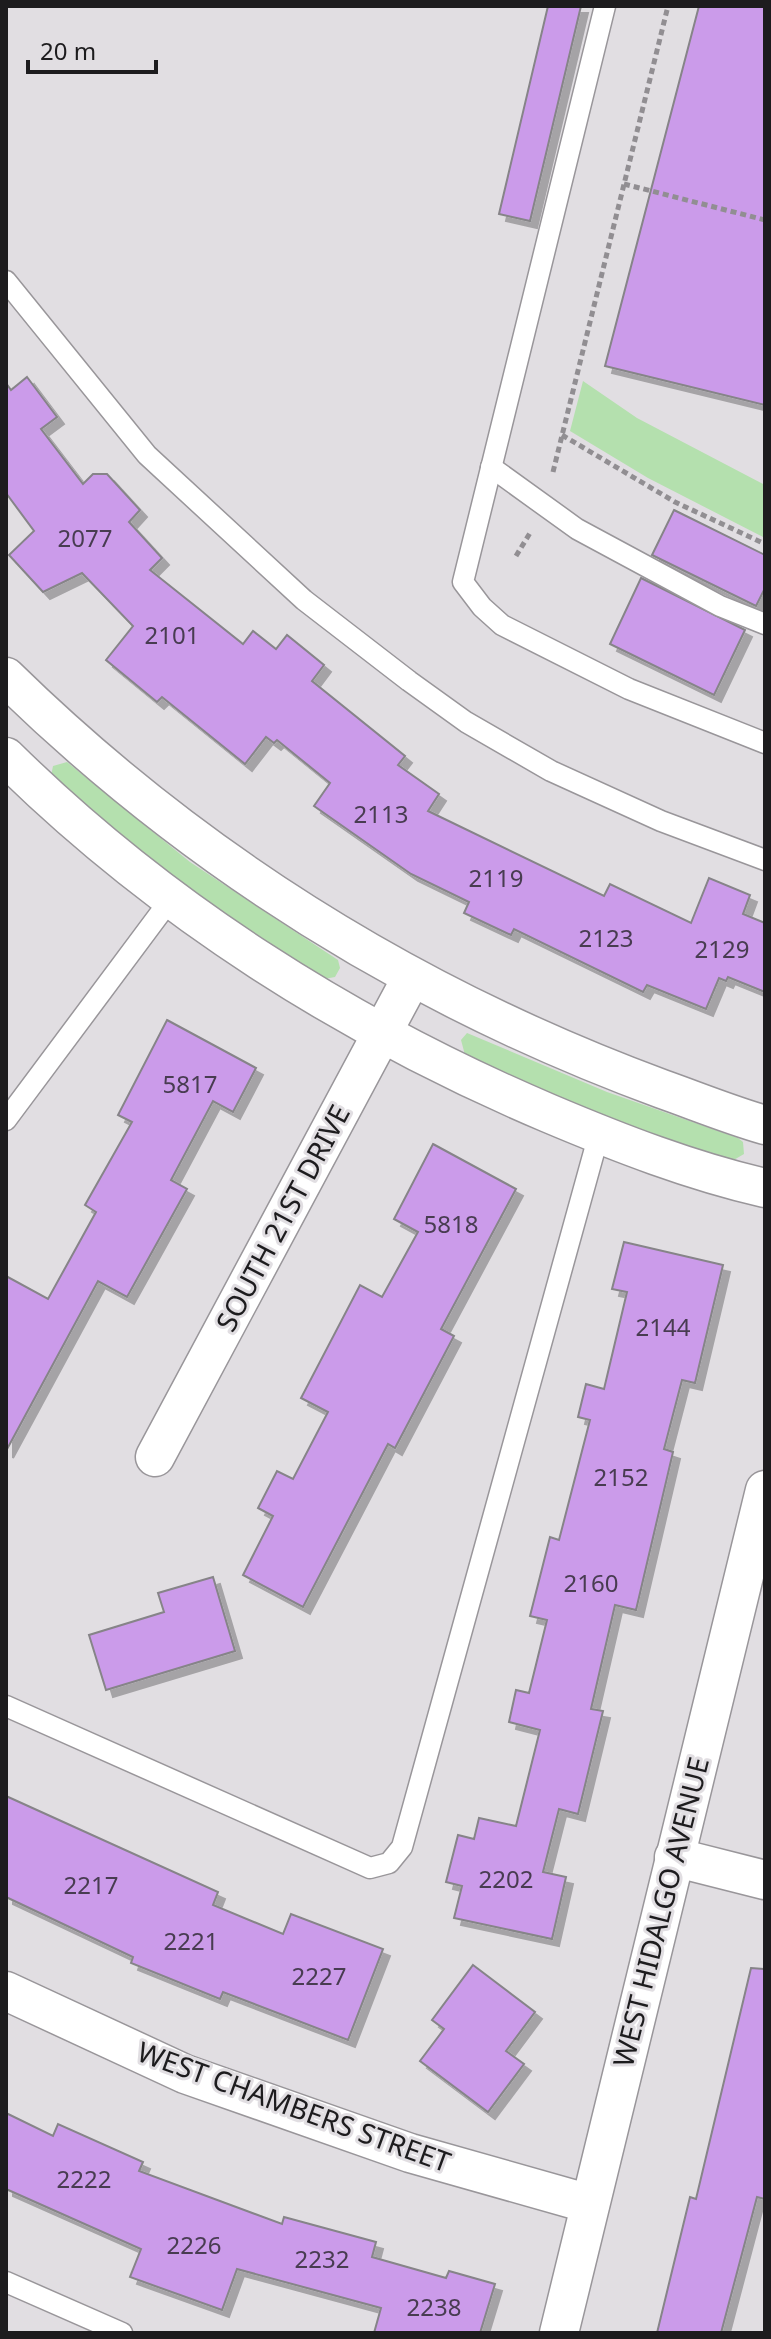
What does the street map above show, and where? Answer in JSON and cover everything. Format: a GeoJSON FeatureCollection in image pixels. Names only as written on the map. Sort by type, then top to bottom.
{"type":"FeatureCollection","features":[{"type":"Feature","properties":{"kind":"street"},"geometry":{"type":"LineString","coordinates":[[11,692],[170,822],[251,881],[411,979],[584,1060],[765,1125]]}},
{"type":"Feature","properties":{"kind":"street"},"geometry":{"type":"LineString","coordinates":[[6,757],[114,856],[170,900],[311,992],[440,1063],[599,1134],[765,1188]]}},
{"type":"Feature","properties":{"kind":"street","name":"SOUTH 21ST DRIVE"},"geometry":{"type":"LineString","coordinates":[[155,1457],[411,979]]}},
{"type":"Feature","properties":{"kind":"street","name":"WEST HIDALGO AVENUE"},"geometry":{"type":"LineString","coordinates":[[559,2333],[765,1490]]}},
{"type":"Feature","properties":{"kind":"street"},"geometry":{"type":"LineString","coordinates":[[674,1857],[765,1880]]}},
{"type":"Feature","properties":{"kind":"street","name":"WEST CHAMBERS STREET"},"geometry":{"type":"LineString","coordinates":[[6,1991],[185,2074],[410,2153],[590,2204]]}},
{"type":"Feature","properties":{"kind":"lane"},"geometry":{"type":"LineString","coordinates":[[605,6],[463,582],[482,607],[502,625],[629,689],[765,743]]}},
{"type":"Feature","properties":{"kind":"lane"},"geometry":{"type":"LineString","coordinates":[[6,281],[147,455],[304,600],[409,681],[466,722],[551,771],[661,821],[765,860]]}},
{"type":"Feature","properties":{"kind":"lane"},"geometry":{"type":"LineString","coordinates":[[491,467],[577,529],[707,599],[765,624]]}},
{"type":"Feature","properties":{"kind":"lane"},"geometry":{"type":"LineString","coordinates":[[6,1120],[170,900]]}},
{"type":"Feature","properties":{"kind":"lane"},"geometry":{"type":"LineString","coordinates":[[6,1706],[370,1868],[389,1863],[402,1847],[599,1134]]}},
{"type":"Feature","properties":{"kind":"lane"},"geometry":{"type":"LineString","coordinates":[[6,2282],[122,2333]]}},
{"type":"Feature","properties":{"kind":"path"},"geometry":{"type":"LineString","coordinates":[[516,556],[538,521],[543,505],[668,6]]}},
{"type":"Feature","properties":{"kind":"path"},"geometry":{"type":"LineString","coordinates":[[624,184],[765,220]]}},
{"type":"Feature","properties":{"kind":"path"},"geometry":{"type":"LineString","coordinates":[[562,435],[675,502],[765,544]]}},
{"type":"Feature","properties":{"kind":"green space"},"geometry":{"type":"Polygon","coordinates":[[[583,381],[637,418],[765,485],[765,538],[648,478],[570,431],[583,381]]]}},
{"type":"Feature","properties":{"kind":"green space"},"geometry":{"type":"Polygon","coordinates":[[[67,762],[190,862],[338,960],[340,968],[335,977],[324,979],[175,881],[51,776],[53,766],[67,762]]]}},
{"type":"Feature","properties":{"kind":"green space"},"geometry":{"type":"Polygon","coordinates":[[[467,1033],[607,1092],[738,1138],[743,1142],[744,1154],[732,1161],[698,1150],[530,1084],[465,1055],[461,1040],[467,1033]]]}},
{"type":"Feature","properties":{"kind":"building"},"geometry":{"type":"Polygon","coordinates":[[[548,6],[581,6],[530,221],[499,214],[548,6]]]}},
{"type":"Feature","properties":{"kind":"building"},"geometry":{"type":"Polygon","coordinates":[[[699,6],[765,6],[765,405],[605,366],[699,6]]]}},
{"type":"Feature","properties":{"kind":"building"},"geometry":{"type":"Polygon","coordinates":[[[27,377],[57,417],[41,429],[83,484],[93,474],[107,474],[140,510],[129,522],[162,558],[150,570],[243,644],[253,631],[276,649],[287,635],[324,665],[312,681],[405,756],[398,765],[439,794],[428,811],[604,896],[610,884],[691,923],[709,878],[750,895],[743,914],[765,923],[765,992],[728,977],[726,981],[719,978],[706,1009],[647,985],[643,992],[514,929],[511,935],[464,913],[469,902],[411,874],[314,806],[330,783],[277,740],[274,743],[266,737],[245,764],[162,697],[157,702],[106,660],[133,626],[82,573],[43,592],[9,555],[34,531],[6,493],[6,383],[11,390],[27,377]]]}},
{"type":"Feature","properties":{"kind":"building"},"geometry":{"type":"Polygon","coordinates":[[[674,510],[765,555],[765,588],[756,606],[652,555],[674,510]]]}},
{"type":"Feature","properties":{"kind":"building"},"geometry":{"type":"Polygon","coordinates":[[[641,578],[745,630],[714,695],[610,644],[641,578]]]}},
{"type":"Feature","properties":{"kind":"building"},"geometry":{"type":"Polygon","coordinates":[[[167,1020],[256,1068],[233,1112],[213,1101],[171,1180],[187,1189],[127,1297],[98,1281],[6,1451],[6,1276],[48,1299],[96,1212],[85,1205],[132,1122],[118,1115],[167,1020]]]}},
{"type":"Feature","properties":{"kind":"building"},"geometry":{"type":"Polygon","coordinates":[[[433,1144],[516,1189],[441,1329],[454,1336],[395,1448],[388,1444],[303,1607],[243,1575],[273,1516],[258,1508],[277,1471],[293,1479],[328,1412],[301,1398],[360,1285],[382,1297],[418,1232],[394,1219],[433,1144]]]}},
{"type":"Feature","properties":{"kind":"building"},"geometry":{"type":"Polygon","coordinates":[[[624,1242],[723,1265],[695,1383],[682,1380],[664,1449],[673,1452],[636,1610],[615,1605],[591,1709],[603,1711],[578,1814],[559,1809],[543,1872],[566,1877],[552,1939],[454,1918],[462,1886],[446,1882],[458,1835],[474,1839],[479,1818],[516,1826],[540,1730],[509,1722],[516,1690],[529,1693],[547,1620],[530,1616],[550,1537],[559,1540],[590,1420],[578,1417],[586,1384],[604,1389],[627,1292],[612,1289],[624,1242]]]}},
{"type":"Feature","properties":{"kind":"building"},"geometry":{"type":"Polygon","coordinates":[[[213,1577],[235,1651],[106,1690],[89,1635],[164,1612],[158,1593],[213,1577]]]}},
{"type":"Feature","properties":{"kind":"building"},"geometry":{"type":"Polygon","coordinates":[[[6,1796],[218,1892],[213,1905],[283,1934],[291,1914],[383,1949],[348,2040],[223,1992],[220,1999],[131,1963],[133,1957],[6,1897],[6,1796]]]}},
{"type":"Feature","properties":{"kind":"building"},"geometry":{"type":"Polygon","coordinates":[[[473,1965],[535,2012],[506,2051],[524,2064],[488,2112],[420,2061],[444,2029],[432,2020],[473,1965]]]}},
{"type":"Feature","properties":{"kind":"building"},"geometry":{"type":"Polygon","coordinates":[[[751,1968],[765,1969],[765,2199],[757,2197],[721,2333],[657,2333],[690,2197],[696,2199],[751,1968]]]}},
{"type":"Feature","properties":{"kind":"building"},"geometry":{"type":"Polygon","coordinates":[[[6,2113],[53,2136],[58,2124],[143,2162],[139,2171],[282,2224],[284,2217],[376,2242],[372,2257],[446,2278],[449,2271],[495,2284],[480,2333],[374,2333],[381,2308],[237,2269],[222,2310],[130,2277],[141,2249],[6,2189],[6,2113]]]}}]}
